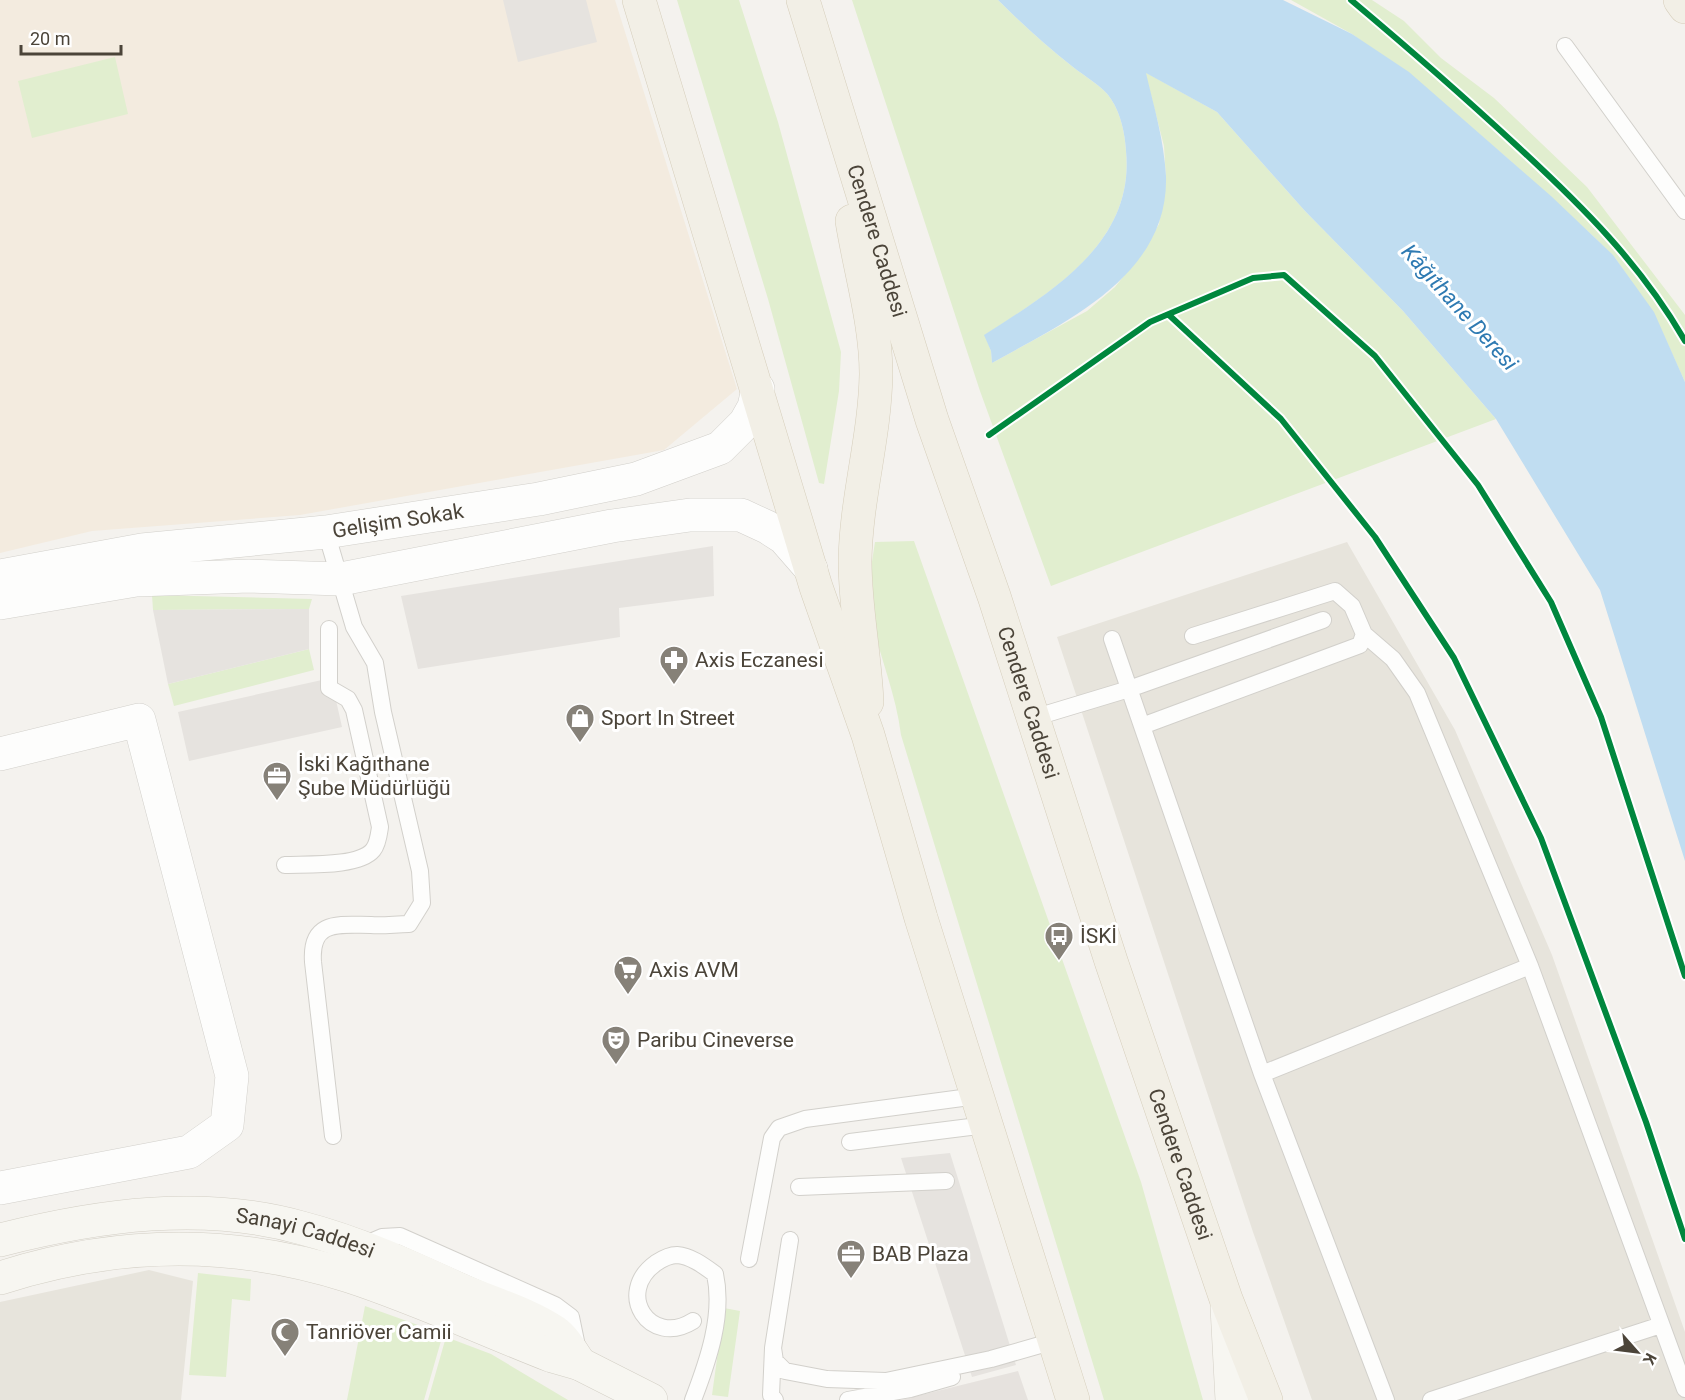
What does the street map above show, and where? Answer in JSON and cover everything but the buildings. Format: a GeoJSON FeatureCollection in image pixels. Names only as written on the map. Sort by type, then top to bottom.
{"type":"FeatureCollection","features":[{"type":"Feature","properties":{"kind":"main road"},"geometry":{"type":"LineString","coordinates":[[639,0],[812,569],[868,735],[921,918],[1073,1400]]}},
{"type":"Feature","properties":{"kind":"main road","name":"Cendere Caddesi"},"geometry":{"type":"LineString","coordinates":[[803,0],[932,420],[1034,718],[1111,961],[1226,1299],[1266,1400]]}},
{"type":"Feature","properties":{"kind":"main road"},"geometry":{"type":"LineString","coordinates":[[1680,0],[1685,7]]}},
{"type":"Feature","properties":{"kind":"main road"},"geometry":{"type":"LineString","coordinates":[[835,109],[872,331],[876,372],[874,410],[856,530],[855,564],[865,658],[868,735]]}},
{"type":"Feature","properties":{"kind":"main road","name":"Sanayi Caddesi"},"geometry":{"type":"LineString","coordinates":[[1,1237],[130,1215],[175,1212],[243,1216],[301,1227],[358,1247],[530,1319],[557,1333],[580,1364]]}},
{"type":"Feature","properties":{"kind":"main road","name":"Sanayi Caddesi"},"geometry":{"type":"LineString","coordinates":[[5,1277],[98,1255],[143,1249],[225,1249],[348,1276],[552,1356],[580,1364],[651,1400]]}},
{"type":"Feature","properties":{"kind":"main road"},"geometry":{"type":"LineString","coordinates":[[1226,1299],[1232,1400]]}},
{"type":"Feature","properties":{"kind":"street","name":"Gelişim Sokak"},"geometry":{"type":"LineString","coordinates":[[0,576],[142,550],[326,532],[539,499],[636,479],[720,448],[745,423],[754,407],[758,389]]}},
{"type":"Feature","properties":{"kind":"street"},"geometry":{"type":"LineString","coordinates":[[0,603],[136,580],[249,576],[341,579],[612,526],[690,514],[741,515],[784,538],[812,569]]}},
{"type":"Feature","properties":{"kind":"street"},"geometry":{"type":"LineString","coordinates":[[0,754],[139,720],[232,1076],[227,1125],[189,1152],[0,1188]]}},
{"type":"Feature","properties":{"kind":"street"},"geometry":{"type":"LineString","coordinates":[[1,1237],[5,1277]]}},
{"type":"Feature","properties":{"kind":"lane"},"geometry":{"type":"LineString","coordinates":[[1565,46],[1685,210]]}},
{"type":"Feature","properties":{"kind":"lane"},"geometry":{"type":"LineString","coordinates":[[326,532],[354,627],[375,663],[383,712],[420,871],[422,903],[409,924],[339,924],[325,928],[316,936],[313,955],[333,1136]]}},
{"type":"Feature","properties":{"kind":"lane"},"geometry":{"type":"LineString","coordinates":[[1193,636],[1335,591],[1352,606],[1364,634],[1393,659],[1417,693],[1530,966],[1685,1389]]}},
{"type":"Feature","properties":{"kind":"lane"},"geometry":{"type":"LineString","coordinates":[[1034,718],[1129,689],[1323,620]]}},
{"type":"Feature","properties":{"kind":"lane"},"geometry":{"type":"LineString","coordinates":[[285,865],[342,862],[363,858],[373,850],[378,840],[380,827],[354,710],[348,699],[329,688],[329,629]]}},
{"type":"Feature","properties":{"kind":"lane"},"geometry":{"type":"LineString","coordinates":[[1142,726],[1360,645],[1364,634]]}},
{"type":"Feature","properties":{"kind":"lane"},"geometry":{"type":"LineString","coordinates":[[1112,639],[1262,1074],[1386,1400]]}},
{"type":"Feature","properties":{"kind":"lane"},"geometry":{"type":"LineString","coordinates":[[1262,1074],[1530,966]]}},
{"type":"Feature","properties":{"kind":"lane"},"geometry":{"type":"LineString","coordinates":[[849,1142],[981,1110]]}},
{"type":"Feature","properties":{"kind":"lane"},"geometry":{"type":"LineString","coordinates":[[749,1259],[772,1138],[778,1128],[805,1119],[981,1110]]}},
{"type":"Feature","properties":{"kind":"lane"},"geometry":{"type":"LineString","coordinates":[[799,1187],[946,1181]]}},
{"type":"Feature","properties":{"kind":"lane"},"geometry":{"type":"LineString","coordinates":[[775,1400],[771,1395],[773,1348],[790,1240]]}},
{"type":"Feature","properties":{"kind":"lane"},"geometry":{"type":"LineString","coordinates":[[693,1322],[683,1328],[663,1329],[644,1318],[638,1304],[637,1287],[645,1271],[663,1258],[677,1255],[698,1262],[715,1274],[719,1292],[710,1353],[693,1400]]}},
{"type":"Feature","properties":{"kind":"lane"},"geometry":{"type":"LineString","coordinates":[[1431,1400],[1662,1325]]}},
{"type":"Feature","properties":{"kind":"lane"},"geometry":{"type":"LineString","coordinates":[[773,1348],[775,1361],[785,1371],[799,1375],[856,1382],[886,1381],[991,1359],[1054,1341]]}},
{"type":"Feature","properties":{"kind":"lane"},"geometry":{"type":"LineString","coordinates":[[848,1400],[910,1389],[943,1380],[991,1359]]}},
{"type":"Feature","properties":{"kind":"lane"},"geometry":{"type":"LineString","coordinates":[[780,1400],[779,1389],[785,1380],[799,1375]]}},
{"type":"Feature","properties":{"kind":"shaded area"},"geometry":{"type":"Polygon","coordinates":[[[0,0],[615,0],[737,389],[664,450],[300,515],[92,531],[0,553],[0,0]]]}},
{"type":"Feature","properties":{"kind":"shaded area"},"geometry":{"type":"Polygon","coordinates":[[[503,0],[586,0],[597,42],[518,62],[503,0]]]}},
{"type":"Feature","properties":{"kind":"shaded area"},"geometry":{"type":"Polygon","coordinates":[[[1347,542],[1455,730],[1552,955],[1685,1332],[1685,1400],[1312,1400],[1253,1232],[1057,637],[1347,542]]]}},
{"type":"Feature","properties":{"kind":"shaded area"},"geometry":{"type":"Polygon","coordinates":[[[713,546],[714,596],[619,608],[620,637],[418,669],[401,596],[713,546]]]}},
{"type":"Feature","properties":{"kind":"shaded area"},"geometry":{"type":"Polygon","coordinates":[[[309,609],[309,649],[168,684],[153,610],[309,609]]]}},
{"type":"Feature","properties":{"kind":"shaded area"},"geometry":{"type":"Polygon","coordinates":[[[331,678],[342,727],[189,761],[178,712],[331,678]]]}},
{"type":"Feature","properties":{"kind":"shaded area"},"geometry":{"type":"Polygon","coordinates":[[[950,1153],[1016,1365],[972,1377],[901,1158],[950,1153]]]}},
{"type":"Feature","properties":{"kind":"shaded area"},"geometry":{"type":"Polygon","coordinates":[[[149,1270],[193,1281],[181,1400],[0,1400],[0,1302],[149,1270]]]}},
{"type":"Feature","properties":{"kind":"shaded area"},"geometry":{"type":"Polygon","coordinates":[[[1018,1371],[1028,1400],[901,1400],[1018,1371]]]}},
{"type":"Feature","properties":{"kind":"green space"},"geometry":{"type":"Polygon","coordinates":[[[677,0],[739,0],[778,122],[841,352],[839,391],[824,484],[819,483],[768,299],[677,0]]]}},
{"type":"Feature","properties":{"kind":"green space"},"geometry":{"type":"Polygon","coordinates":[[[852,0],[998,0],[1053,51],[1104,90],[1120,118],[1126,151],[1125,184],[1117,213],[1103,238],[1084,261],[1036,301],[985,335],[991,351],[992,363],[1087,311],[1115,287],[1139,257],[1159,224],[1166,179],[1164,146],[1145,72],[1217,112],[1305,211],[1403,311],[1496,419],[1051,586],[980,391],[852,0]]]}},
{"type":"Feature","properties":{"kind":"green space"},"geometry":{"type":"Polygon","coordinates":[[[1291,0],[1372,0],[1404,21],[1441,58],[1494,98],[1587,187],[1685,315],[1685,382],[1654,314],[1615,258],[1594,237],[1506,157],[1406,74],[1352,34],[1291,0]]]}},
{"type":"Feature","properties":{"kind":"green space"},"geometry":{"type":"Polygon","coordinates":[[[115,57],[128,114],[32,138],[18,81],[115,57]]]}},
{"type":"Feature","properties":{"kind":"green space"},"geometry":{"type":"Polygon","coordinates":[[[914,541],[1141,1182],[1203,1400],[1104,1400],[901,735],[896,706],[872,621],[869,591],[875,542],[914,541]]]}},
{"type":"Feature","properties":{"kind":"green space"},"geometry":{"type":"Polygon","coordinates":[[[152,595],[312,599],[309,609],[153,610],[152,595]]]}},
{"type":"Feature","properties":{"kind":"green space"},"geometry":{"type":"Polygon","coordinates":[[[309,649],[314,670],[174,706],[168,684],[309,649]]]}},
{"type":"Feature","properties":{"kind":"green space"},"geometry":{"type":"Polygon","coordinates":[[[198,1273],[251,1279],[250,1301],[232,1299],[226,1377],[189,1375],[198,1273]]]}},
{"type":"Feature","properties":{"kind":"green space"},"geometry":{"type":"Polygon","coordinates":[[[365,1306],[443,1334],[424,1400],[347,1400],[365,1306]]]}},
{"type":"Feature","properties":{"kind":"green space"},"geometry":{"type":"Polygon","coordinates":[[[724,1308],[740,1311],[728,1397],[712,1395],[724,1308]]]}},
{"type":"Feature","properties":{"kind":"green space"},"geometry":{"type":"Polygon","coordinates":[[[446,1337],[491,1354],[568,1400],[428,1400],[446,1337]]]}},
{"type":"Feature","properties":{"kind":"water","name":"Kâğıthane Deresi"},"geometry":{"type":"Polygon","coordinates":[[[998,0],[1283,0],[1352,34],[1409,72],[1551,196],[1613,255],[1654,312],[1685,382],[1685,861],[1600,590],[1496,419],[1403,311],[1305,211],[1217,112],[1146,73],[1161,137],[1166,176],[1162,211],[1150,242],[1132,268],[1108,292],[1050,331],[992,363],[991,351],[984,335],[1061,282],[1084,261],[1103,238],[1117,213],[1125,184],[1126,151],[1120,118],[1108,95],[1044,43],[998,0]]]}},
{"type":"Feature","properties":{"kind":"cycle path"},"geometry":{"type":"LineString","coordinates":[[1351,0],[1475,108],[1540,167],[1586,213],[1649,286],[1685,341]]}},
{"type":"Feature","properties":{"kind":"cycle path"},"geometry":{"type":"LineString","coordinates":[[989,435],[1150,322],[1253,278],[1284,275],[1375,356],[1478,485],[1551,602],[1601,717],[1685,976]]}},
{"type":"Feature","properties":{"kind":"cycle path"},"geometry":{"type":"LineString","coordinates":[[1169,315],[1281,419],[1375,537],[1454,658],[1541,838],[1646,1122],[1685,1239]]}},
{"type":"Feature","properties":{"kind":"place","name":"Axis Eczanesi"},"geometry":{"type":"Point","coordinates":[674,686]}},
{"type":"Feature","properties":{"kind":"place","name":"Sport In Street"},"geometry":{"type":"Point","coordinates":[580,744]}},
{"type":"Feature","properties":{"kind":"place","name":"İski Kağıthane Şube Müdürlüğü"},"geometry":{"type":"Point","coordinates":[277,802]}},
{"type":"Feature","properties":{"kind":"place","name":"İSKİ"},"geometry":{"type":"Point","coordinates":[1059,962]}},
{"type":"Feature","properties":{"kind":"place","name":"Axis AVM"},"geometry":{"type":"Point","coordinates":[628,996]}},
{"type":"Feature","properties":{"kind":"place","name":"Paribu Cineverse"},"geometry":{"type":"Point","coordinates":[616,1066]}},
{"type":"Feature","properties":{"kind":"place","name":"BAB Plaza"},"geometry":{"type":"Point","coordinates":[851,1280]}},
{"type":"Feature","properties":{"kind":"place","name":"Tanriöver Camii"},"geometry":{"type":"Point","coordinates":[285,1358]}}]}
